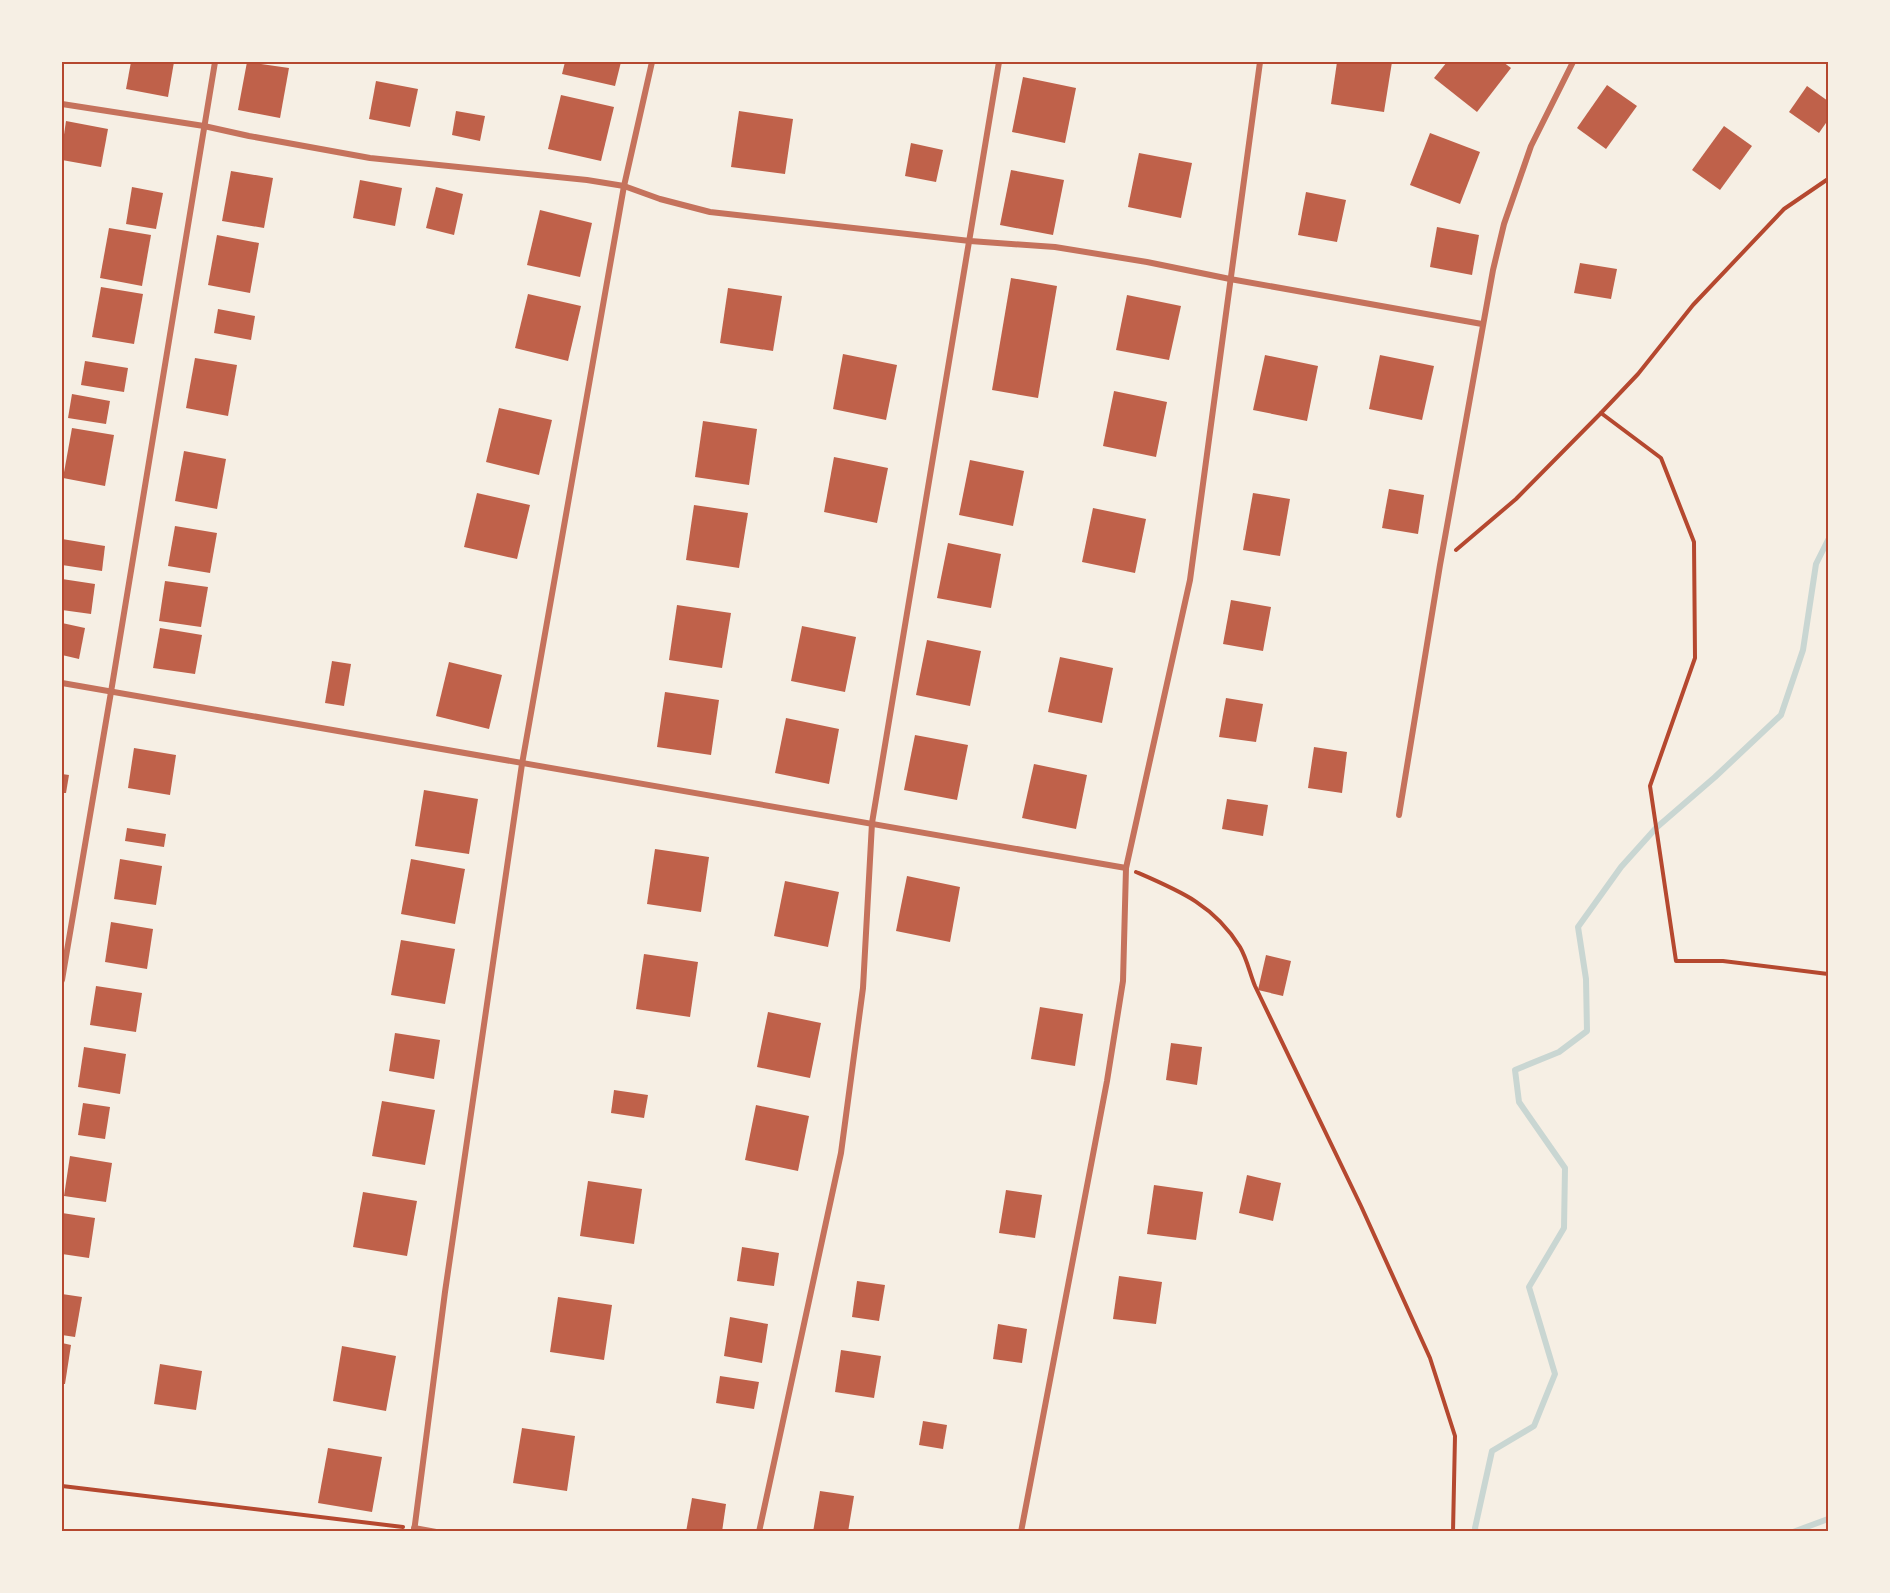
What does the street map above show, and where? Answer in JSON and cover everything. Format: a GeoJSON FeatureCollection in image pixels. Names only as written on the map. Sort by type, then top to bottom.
{"type":"FeatureCollection","features":[{"type":"Feature","properties":{"kind":"street"},"geometry":{"type":"LineString","coordinates":[[62,980],[215,62]]}},
{"type":"Feature","properties":{"kind":"street"},"geometry":{"type":"LineString","coordinates":[[436,1532],[414,1530],[445,1292],[522,764],[624,186],[652,62]]}},
{"type":"Feature","properties":{"kind":"street"},"geometry":{"type":"LineString","coordinates":[[759,1532],[841,1154],[863,988],[872,823],[999,62]]}},
{"type":"Feature","properties":{"kind":"street"},"geometry":{"type":"LineString","coordinates":[[1020,1532],[1107,1082],[1123,981],[1126,868],[1190,580],[1260,62]]}},
{"type":"Feature","properties":{"kind":"street"},"geometry":{"type":"LineString","coordinates":[[1399,815],[1440,564],[1482,324],[1498,247],[1512,196],[1531,146],[1573,62]]}},
{"type":"Feature","properties":{"kind":"street"},"geometry":{"type":"LineString","coordinates":[[62,104],[204,126],[370,158],[587,180],[624,186],[660,199],[710,212],[970,242],[1055,247],[1147,261],[1230,279],[1482,324]]}},
{"type":"Feature","properties":{"kind":"street"},"geometry":{"type":"LineString","coordinates":[[62,683],[1126,868]]}},
{"type":"Feature","properties":{"kind":"path"},"geometry":{"type":"LineString","coordinates":[[1440,564],[1516,499],[1601,413],[1638,374],[1693,305],[1784,209],[1828,179]]}},
{"type":"Feature","properties":{"kind":"path"},"geometry":{"type":"LineString","coordinates":[[1601,413],[1661,458],[1694,542],[1695,658],[1650,786],[1676,961],[1723,961],[1828,974]]}},
{"type":"Feature","properties":{"kind":"path"},"geometry":{"type":"LineString","coordinates":[[1126,868],[1179,891],[1219,918],[1241,949],[1255,987],[1361,1206],[1430,1358],[1455,1436],[1453,1532]]}},
{"type":"Feature","properties":{"kind":"path"},"geometry":{"type":"LineString","coordinates":[[62,1486],[414,1530]]}},
{"type":"Feature","properties":{"kind":"building"},"geometry":{"type":"Polygon","coordinates":[[[131,62],[174,62],[168,97],[126,89],[131,62]]]}},
{"type":"Feature","properties":{"kind":"building"},"geometry":{"type":"Polygon","coordinates":[[[247,62],[289,68],[280,118],[238,110],[247,62]]]}},
{"type":"Feature","properties":{"kind":"building"},"geometry":{"type":"Polygon","coordinates":[[[565,62],[621,62],[615,86],[562,74],[565,62]]]}},
{"type":"Feature","properties":{"kind":"building"},"geometry":{"type":"Polygon","coordinates":[[[1337,62],[1392,62],[1384,112],[1331,104],[1337,62]]]}},
{"type":"Feature","properties":{"kind":"building"},"geometry":{"type":"Polygon","coordinates":[[[1447,62],[1503,62],[1511,68],[1477,112],[1434,78],[1447,62]]]}},
{"type":"Feature","properties":{"kind":"building"},"geometry":{"type":"Polygon","coordinates":[[[1023,77],[1076,88],[1065,143],[1012,132],[1023,77]]]}},
{"type":"Feature","properties":{"kind":"building"},"geometry":{"type":"Polygon","coordinates":[[[376,81],[418,89],[410,127],[369,119],[376,81]]]}},
{"type":"Feature","properties":{"kind":"building"},"geometry":{"type":"Polygon","coordinates":[[[1607,85],[1637,106],[1606,149],[1577,128],[1607,85]]]}},
{"type":"Feature","properties":{"kind":"building"},"geometry":{"type":"Polygon","coordinates":[[[1807,86],[1828,101],[1828,120],[1819,133],[1789,112],[1807,86]]]}},
{"type":"Feature","properties":{"kind":"building"},"geometry":{"type":"Polygon","coordinates":[[[561,95],[614,107],[601,161],[548,149],[561,95]]]}},
{"type":"Feature","properties":{"kind":"building"},"geometry":{"type":"Polygon","coordinates":[[[456,111],[485,116],[480,141],[452,135],[456,111]]]}},
{"type":"Feature","properties":{"kind":"building"},"geometry":{"type":"Polygon","coordinates":[[[739,111],[793,119],[785,174],[731,167],[739,111]]]}},
{"type":"Feature","properties":{"kind":"building"},"geometry":{"type":"Polygon","coordinates":[[[66,121],[108,129],[101,167],[62,160],[66,121]]]}},
{"type":"Feature","properties":{"kind":"building"},"geometry":{"type":"Polygon","coordinates":[[[1724,126],[1752,146],[1720,190],[1692,170],[1724,126]]]}},
{"type":"Feature","properties":{"kind":"building"},"geometry":{"type":"Polygon","coordinates":[[[1430,133],[1480,152],[1460,204],[1410,185],[1430,133]]]}},
{"type":"Feature","properties":{"kind":"building"},"geometry":{"type":"Polygon","coordinates":[[[911,143],[943,150],[936,182],[905,176],[911,143]]]}},
{"type":"Feature","properties":{"kind":"building"},"geometry":{"type":"Polygon","coordinates":[[[1139,153],[1192,163],[1181,218],[1128,207],[1139,153]]]}},
{"type":"Feature","properties":{"kind":"building"},"geometry":{"type":"Polygon","coordinates":[[[1011,170],[1064,180],[1053,235],[1000,225],[1011,170]]]}},
{"type":"Feature","properties":{"kind":"building"},"geometry":{"type":"Polygon","coordinates":[[[231,171],[273,178],[264,228],[222,221],[231,171]]]}},
{"type":"Feature","properties":{"kind":"building"},"geometry":{"type":"Polygon","coordinates":[[[360,180],[402,188],[395,226],[353,218],[360,180]]]}},
{"type":"Feature","properties":{"kind":"building"},"geometry":{"type":"Polygon","coordinates":[[[132,187],[163,193],[156,229],[126,224],[132,187]]]}},
{"type":"Feature","properties":{"kind":"building"},"geometry":{"type":"Polygon","coordinates":[[[436,187],[463,194],[454,235],[426,228],[436,187]]]}},
{"type":"Feature","properties":{"kind":"building"},"geometry":{"type":"Polygon","coordinates":[[[1306,192],[1346,200],[1337,242],[1298,235],[1306,192]]]}},
{"type":"Feature","properties":{"kind":"building"},"geometry":{"type":"Polygon","coordinates":[[[540,210],[592,223],[580,277],[527,265],[540,210]]]}},
{"type":"Feature","properties":{"kind":"building"},"geometry":{"type":"Polygon","coordinates":[[[1437,227],[1479,235],[1472,275],[1430,267],[1437,227]]]}},
{"type":"Feature","properties":{"kind":"building"},"geometry":{"type":"Polygon","coordinates":[[[109,228],[151,235],[142,286],[100,278],[109,228]]]}},
{"type":"Feature","properties":{"kind":"building"},"geometry":{"type":"Polygon","coordinates":[[[217,235],[259,243],[250,293],[208,285],[217,235]]]}},
{"type":"Feature","properties":{"kind":"building"},"geometry":{"type":"Polygon","coordinates":[[[1580,263],[1617,269],[1611,299],[1574,293],[1580,263]]]}},
{"type":"Feature","properties":{"kind":"building"},"geometry":{"type":"Polygon","coordinates":[[[1011,278],[1057,286],[1038,398],[992,390],[1011,278]]]}},
{"type":"Feature","properties":{"kind":"building"},"geometry":{"type":"Polygon","coordinates":[[[101,287],[143,294],[134,344],[92,337],[101,287]]]}},
{"type":"Feature","properties":{"kind":"building"},"geometry":{"type":"Polygon","coordinates":[[[728,288],[782,296],[773,351],[720,343],[728,288]]]}},
{"type":"Feature","properties":{"kind":"building"},"geometry":{"type":"Polygon","coordinates":[[[528,294],[581,306],[568,361],[515,348],[528,294]]]}},
{"type":"Feature","properties":{"kind":"building"},"geometry":{"type":"Polygon","coordinates":[[[1127,295],[1181,306],[1169,360],[1116,350],[1127,295]]]}},
{"type":"Feature","properties":{"kind":"building"},"geometry":{"type":"Polygon","coordinates":[[[218,309],[255,316],[251,340],[214,333],[218,309]]]}},
{"type":"Feature","properties":{"kind":"building"},"geometry":{"type":"Polygon","coordinates":[[[843,354],[897,365],[886,420],[833,409],[843,354]]]}},
{"type":"Feature","properties":{"kind":"building"},"geometry":{"type":"Polygon","coordinates":[[[1265,355],[1318,366],[1307,421],[1253,410],[1265,355]]]}},
{"type":"Feature","properties":{"kind":"building"},"geometry":{"type":"Polygon","coordinates":[[[1380,355],[1434,366],[1422,420],[1369,409],[1380,355]]]}},
{"type":"Feature","properties":{"kind":"building"},"geometry":{"type":"Polygon","coordinates":[[[195,358],[237,365],[228,416],[186,408],[195,358]]]}},
{"type":"Feature","properties":{"kind":"building"},"geometry":{"type":"Polygon","coordinates":[[[85,361],[128,368],[124,392],[81,385],[85,361]]]}},
{"type":"Feature","properties":{"kind":"building"},"geometry":{"type":"Polygon","coordinates":[[[1114,391],[1167,402],[1156,457],[1103,446],[1114,391]]]}},
{"type":"Feature","properties":{"kind":"building"},"geometry":{"type":"Polygon","coordinates":[[[72,394],[110,401],[106,424],[68,418],[72,394]]]}},
{"type":"Feature","properties":{"kind":"building"},"geometry":{"type":"Polygon","coordinates":[[[499,408],[552,420],[539,475],[486,462],[499,408]]]}},
{"type":"Feature","properties":{"kind":"building"},"geometry":{"type":"Polygon","coordinates":[[[703,421],[757,429],[749,485],[695,477],[703,421]]]}},
{"type":"Feature","properties":{"kind":"building"},"geometry":{"type":"Polygon","coordinates":[[[72,428],[114,435],[105,486],[63,478],[72,428]]]}},
{"type":"Feature","properties":{"kind":"building"},"geometry":{"type":"Polygon","coordinates":[[[184,451],[226,459],[217,509],[175,501],[184,451]]]}},
{"type":"Feature","properties":{"kind":"building"},"geometry":{"type":"Polygon","coordinates":[[[834,457],[888,468],[877,523],[824,512],[834,457]]]}},
{"type":"Feature","properties":{"kind":"building"},"geometry":{"type":"Polygon","coordinates":[[[970,460],[1024,471],[1013,526],[959,515],[970,460]]]}},
{"type":"Feature","properties":{"kind":"building"},"geometry":{"type":"Polygon","coordinates":[[[1389,489],[1424,495],[1418,534],[1382,528],[1389,489]]]}},
{"type":"Feature","properties":{"kind":"building"},"geometry":{"type":"Polygon","coordinates":[[[477,493],[530,505],[517,559],[464,547],[477,493]]]}},
{"type":"Feature","properties":{"kind":"building"},"geometry":{"type":"Polygon","coordinates":[[[1253,493],[1290,499],[1280,556],[1243,550],[1253,493]]]}},
{"type":"Feature","properties":{"kind":"building"},"geometry":{"type":"Polygon","coordinates":[[[694,505],[748,513],[739,568],[686,560],[694,505]]]}},
{"type":"Feature","properties":{"kind":"building"},"geometry":{"type":"Polygon","coordinates":[[[1093,508],[1146,519],[1135,573],[1082,562],[1093,508]]]}},
{"type":"Feature","properties":{"kind":"building"},"geometry":{"type":"Polygon","coordinates":[[[175,526],[217,533],[210,573],[168,566],[175,526]]]}},
{"type":"Feature","properties":{"kind":"building"},"geometry":{"type":"Polygon","coordinates":[[[62,539],[105,546],[102,571],[62,565],[62,539]]]}},
{"type":"Feature","properties":{"kind":"building"},"geometry":{"type":"Polygon","coordinates":[[[948,543],[1001,554],[991,608],[937,598],[948,543]]]}},
{"type":"Feature","properties":{"kind":"building"},"geometry":{"type":"Polygon","coordinates":[[[62,579],[95,584],[91,614],[62,610],[62,579]]]}},
{"type":"Feature","properties":{"kind":"building"},"geometry":{"type":"Polygon","coordinates":[[[165,581],[208,587],[201,627],[159,621],[165,581]]]}},
{"type":"Feature","properties":{"kind":"building"},"geometry":{"type":"Polygon","coordinates":[[[1231,600],[1271,607],[1263,651],[1223,644],[1231,600]]]}},
{"type":"Feature","properties":{"kind":"building"},"geometry":{"type":"Polygon","coordinates":[[[677,605],[731,613],[722,668],[669,660],[677,605]]]}},
{"type":"Feature","properties":{"kind":"building"},"geometry":{"type":"Polygon","coordinates":[[[62,623],[85,628],[79,659],[62,655],[62,623]]]}},
{"type":"Feature","properties":{"kind":"building"},"geometry":{"type":"Polygon","coordinates":[[[802,626],[856,637],[845,692],[791,681],[802,626]]]}},
{"type":"Feature","properties":{"kind":"building"},"geometry":{"type":"Polygon","coordinates":[[[160,628],[202,635],[195,674],[153,668],[160,628]]]}},
{"type":"Feature","properties":{"kind":"building"},"geometry":{"type":"Polygon","coordinates":[[[927,640],[981,651],[970,706],[916,695],[927,640]]]}},
{"type":"Feature","properties":{"kind":"building"},"geometry":{"type":"Polygon","coordinates":[[[1060,657],[1113,668],[1102,723],[1048,712],[1060,657]]]}},
{"type":"Feature","properties":{"kind":"building"},"geometry":{"type":"Polygon","coordinates":[[[332,661],[351,664],[344,706],[325,703],[332,661]]]}},
{"type":"Feature","properties":{"kind":"building"},"geometry":{"type":"Polygon","coordinates":[[[449,662],[502,675],[489,729],[436,716],[449,662]]]}},
{"type":"Feature","properties":{"kind":"building"},"geometry":{"type":"Polygon","coordinates":[[[665,692],[719,700],[711,755],[657,747],[665,692]]]}},
{"type":"Feature","properties":{"kind":"building"},"geometry":{"type":"Polygon","coordinates":[[[1226,698],[1263,704],[1256,742],[1219,737],[1226,698]]]}},
{"type":"Feature","properties":{"kind":"building"},"geometry":{"type":"Polygon","coordinates":[[[786,718],[839,729],[829,784],[775,773],[786,718]]]}},
{"type":"Feature","properties":{"kind":"building"},"geometry":{"type":"Polygon","coordinates":[[[915,735],[968,745],[957,800],[904,790],[915,735]]]}},
{"type":"Feature","properties":{"kind":"building"},"geometry":{"type":"Polygon","coordinates":[[[1314,747],[1347,752],[1342,793],[1308,788],[1314,747]]]}},
{"type":"Feature","properties":{"kind":"building"},"geometry":{"type":"Polygon","coordinates":[[[134,748],[176,755],[170,795],[128,788],[134,748]]]}},
{"type":"Feature","properties":{"kind":"building"},"geometry":{"type":"Polygon","coordinates":[[[1034,764],[1087,775],[1076,829],[1022,818],[1034,764]]]}},
{"type":"Feature","properties":{"kind":"building"},"geometry":{"type":"Polygon","coordinates":[[[62,774],[69,775],[66,793],[62,793],[62,774]]]}},
{"type":"Feature","properties":{"kind":"building"},"geometry":{"type":"Polygon","coordinates":[[[424,790],[478,799],[469,854],[415,846],[424,790]]]}},
{"type":"Feature","properties":{"kind":"building"},"geometry":{"type":"Polygon","coordinates":[[[1227,799],[1268,805],[1263,836],[1222,829],[1227,799]]]}},
{"type":"Feature","properties":{"kind":"building"},"geometry":{"type":"Polygon","coordinates":[[[127,828],[166,834],[164,847],[125,841],[127,828]]]}},
{"type":"Feature","properties":{"kind":"building"},"geometry":{"type":"Polygon","coordinates":[[[655,849],[709,857],[701,912],[647,904],[655,849]]]}},
{"type":"Feature","properties":{"kind":"building"},"geometry":{"type":"Polygon","coordinates":[[[120,859],[162,866],[156,905],[114,899],[120,859]]]}},
{"type":"Feature","properties":{"kind":"building"},"geometry":{"type":"Polygon","coordinates":[[[411,859],[465,869],[455,924],[401,914],[411,859]]]}},
{"type":"Feature","properties":{"kind":"building"},"geometry":{"type":"Polygon","coordinates":[[[907,876],[960,887],[950,942],[896,931],[907,876]]]}},
{"type":"Feature","properties":{"kind":"building"},"geometry":{"type":"Polygon","coordinates":[[[785,881],[839,892],[828,947],[774,936],[785,881]]]}},
{"type":"Feature","properties":{"kind":"building"},"geometry":{"type":"Polygon","coordinates":[[[111,922],[153,929],[147,969],[105,962],[111,922]]]}},
{"type":"Feature","properties":{"kind":"building"},"geometry":{"type":"Polygon","coordinates":[[[401,940],[455,949],[445,1004],[391,995],[401,940]]]}},
{"type":"Feature","properties":{"kind":"building"},"geometry":{"type":"Polygon","coordinates":[[[644,954],[698,962],[690,1017],[636,1009],[644,954]]]}},
{"type":"Feature","properties":{"kind":"building"},"geometry":{"type":"Polygon","coordinates":[[[1266,955],[1291,961],[1283,996],[1258,990],[1266,955]]]}},
{"type":"Feature","properties":{"kind":"building"},"geometry":{"type":"Polygon","coordinates":[[[96,986],[142,993],[136,1032],[90,1025],[96,986]]]}},
{"type":"Feature","properties":{"kind":"building"},"geometry":{"type":"Polygon","coordinates":[[[1040,1007],[1083,1014],[1075,1066],[1031,1059],[1040,1007]]]}},
{"type":"Feature","properties":{"kind":"building"},"geometry":{"type":"Polygon","coordinates":[[[768,1012],[821,1023],[810,1078],[757,1067],[768,1012]]]}},
{"type":"Feature","properties":{"kind":"building"},"geometry":{"type":"Polygon","coordinates":[[[395,1033],[440,1040],[434,1079],[389,1071],[395,1033]]]}},
{"type":"Feature","properties":{"kind":"building"},"geometry":{"type":"Polygon","coordinates":[[[1171,1043],[1202,1047],[1197,1085],[1166,1080],[1171,1043]]]}},
{"type":"Feature","properties":{"kind":"building"},"geometry":{"type":"Polygon","coordinates":[[[84,1047],[126,1054],[120,1094],[78,1087],[84,1047]]]}},
{"type":"Feature","properties":{"kind":"building"},"geometry":{"type":"Polygon","coordinates":[[[614,1090],[648,1095],[644,1118],[611,1113],[614,1090]]]}},
{"type":"Feature","properties":{"kind":"building"},"geometry":{"type":"Polygon","coordinates":[[[382,1101],[435,1110],[425,1165],[372,1156],[382,1101]]]}},
{"type":"Feature","properties":{"kind":"building"},"geometry":{"type":"Polygon","coordinates":[[[83,1103],[110,1107],[105,1139],[78,1135],[83,1103]]]}},
{"type":"Feature","properties":{"kind":"building"},"geometry":{"type":"Polygon","coordinates":[[[756,1105],[809,1116],[798,1171],[745,1160],[756,1105]]]}},
{"type":"Feature","properties":{"kind":"building"},"geometry":{"type":"Polygon","coordinates":[[[70,1156],[112,1163],[106,1202],[64,1196],[70,1156]]]}},
{"type":"Feature","properties":{"kind":"building"},"geometry":{"type":"Polygon","coordinates":[[[1247,1175],[1281,1183],[1273,1221],[1239,1213],[1247,1175]]]}},
{"type":"Feature","properties":{"kind":"building"},"geometry":{"type":"Polygon","coordinates":[[[588,1181],[642,1189],[634,1244],[580,1236],[588,1181]]]}},
{"type":"Feature","properties":{"kind":"building"},"geometry":{"type":"Polygon","coordinates":[[[1154,1185],[1203,1192],[1196,1240],[1147,1234],[1154,1185]]]}},
{"type":"Feature","properties":{"kind":"building"},"geometry":{"type":"Polygon","coordinates":[[[1006,1190],[1042,1195],[1035,1238],[999,1233],[1006,1190]]]}},
{"type":"Feature","properties":{"kind":"building"},"geometry":{"type":"Polygon","coordinates":[[[363,1192],[417,1201],[407,1256],[353,1247],[363,1192]]]}},
{"type":"Feature","properties":{"kind":"building"},"geometry":{"type":"Polygon","coordinates":[[[62,1213],[95,1218],[89,1258],[62,1254],[62,1213]]]}},
{"type":"Feature","properties":{"kind":"building"},"geometry":{"type":"Polygon","coordinates":[[[742,1247],[779,1253],[774,1286],[737,1281],[742,1247]]]}},
{"type":"Feature","properties":{"kind":"building"},"geometry":{"type":"Polygon","coordinates":[[[1119,1276],[1162,1282],[1156,1324],[1113,1319],[1119,1276]]]}},
{"type":"Feature","properties":{"kind":"building"},"geometry":{"type":"Polygon","coordinates":[[[857,1281],[885,1285],[879,1321],[852,1317],[857,1281]]]}},
{"type":"Feature","properties":{"kind":"building"},"geometry":{"type":"Polygon","coordinates":[[[62,1294],[82,1297],[75,1337],[62,1335],[62,1294]]]}},
{"type":"Feature","properties":{"kind":"building"},"geometry":{"type":"Polygon","coordinates":[[[558,1297],[612,1305],[604,1360],[550,1352],[558,1297]]]}},
{"type":"Feature","properties":{"kind":"building"},"geometry":{"type":"Polygon","coordinates":[[[730,1317],[768,1324],[762,1363],[724,1356],[730,1317]]]}},
{"type":"Feature","properties":{"kind":"building"},"geometry":{"type":"Polygon","coordinates":[[[998,1324],[1027,1329],[1022,1363],[993,1359],[998,1324]]]}},
{"type":"Feature","properties":{"kind":"building"},"geometry":{"type":"Polygon","coordinates":[[[62,1343],[71,1345],[65,1384],[62,1384],[62,1343]]]}},
{"type":"Feature","properties":{"kind":"building"},"geometry":{"type":"Polygon","coordinates":[[[342,1346],[396,1356],[386,1411],[333,1401],[342,1346]]]}},
{"type":"Feature","properties":{"kind":"building"},"geometry":{"type":"Polygon","coordinates":[[[841,1350],[881,1356],[874,1398],[835,1392],[841,1350]]]}},
{"type":"Feature","properties":{"kind":"building"},"geometry":{"type":"Polygon","coordinates":[[[160,1364],[202,1371],[196,1410],[154,1404],[160,1364]]]}},
{"type":"Feature","properties":{"kind":"building"},"geometry":{"type":"Polygon","coordinates":[[[720,1376],[759,1382],[754,1409],[716,1403],[720,1376]]]}},
{"type":"Feature","properties":{"kind":"building"},"geometry":{"type":"Polygon","coordinates":[[[923,1421],[947,1425],[943,1449],[919,1445],[923,1421]]]}},
{"type":"Feature","properties":{"kind":"building"},"geometry":{"type":"Polygon","coordinates":[[[522,1428],[575,1436],[567,1491],[513,1483],[522,1428]]]}},
{"type":"Feature","properties":{"kind":"building"},"geometry":{"type":"Polygon","coordinates":[[[328,1448],[382,1457],[372,1512],[318,1503],[328,1448]]]}},
{"type":"Feature","properties":{"kind":"building"},"geometry":{"type":"Polygon","coordinates":[[[820,1491],[854,1496],[848,1532],[813,1532],[820,1491]]]}},
{"type":"Feature","properties":{"kind":"building"},"geometry":{"type":"Polygon","coordinates":[[[692,1498],[726,1504],[722,1532],[686,1532],[692,1498]]]}},
{"type":"Feature","properties":{"kind":"waterway"},"geometry":{"type":"LineString","coordinates":[[1476,1532],[1492,1451],[1534,1426],[1555,1374],[1529,1287],[1564,1228],[1565,1168],[1519,1102],[1515,1070],[1559,1052],[1587,1031],[1586,979],[1578,927],[1621,867],[1656,828],[1781,715],[1803,650],[1816,564],[1828,540]]}},
{"type":"Feature","properties":{"kind":"waterway"},"geometry":{"type":"LineString","coordinates":[[1793,1532],[1828,1519]]}}]}
